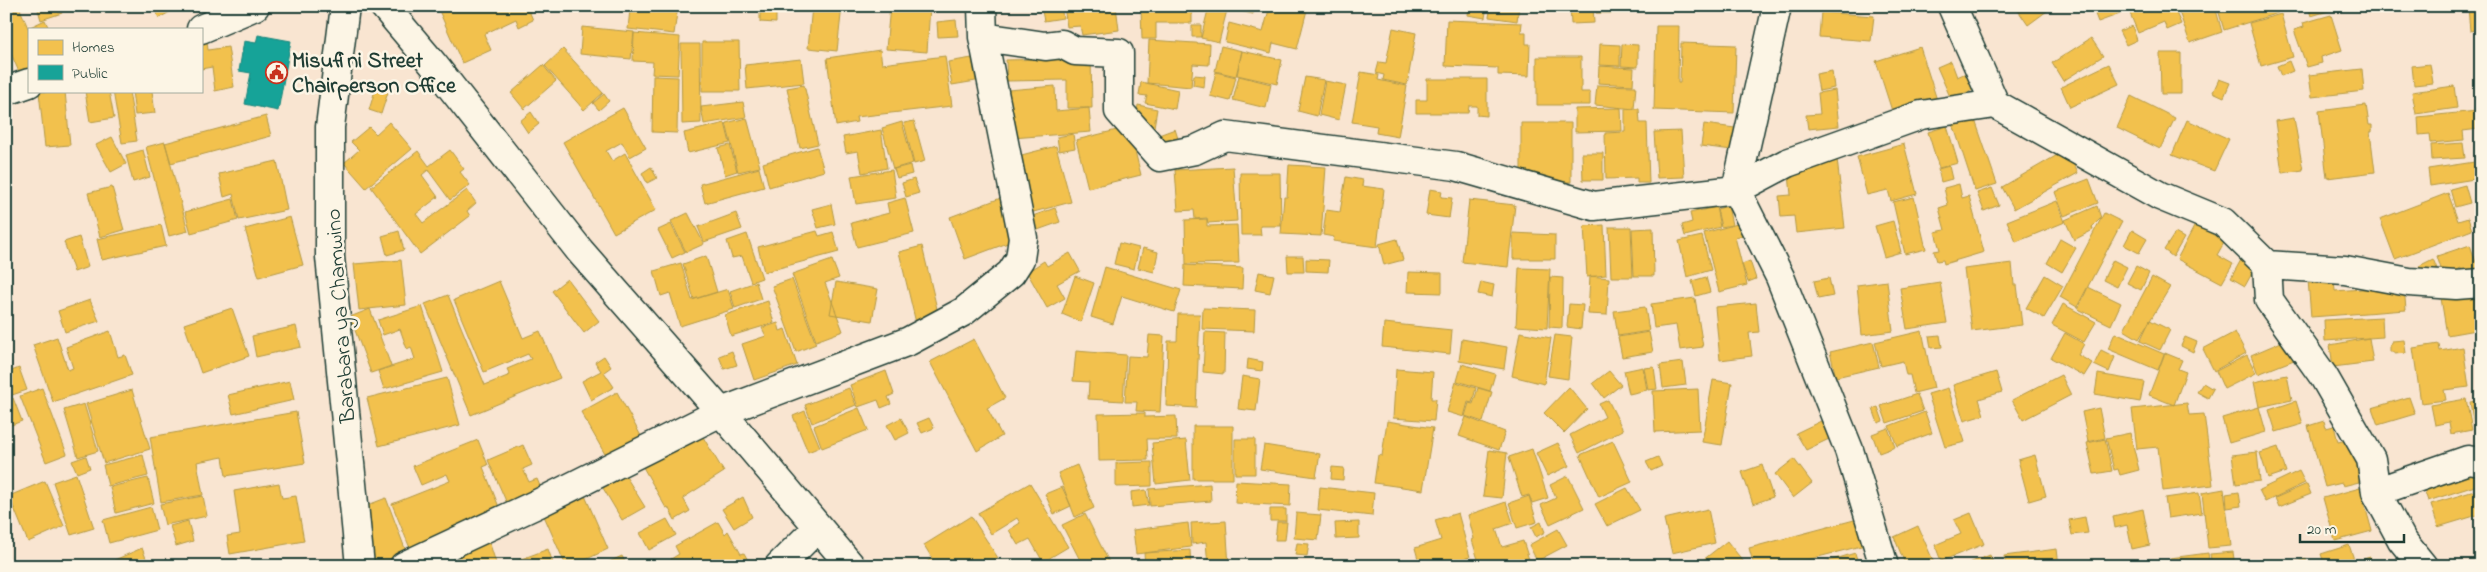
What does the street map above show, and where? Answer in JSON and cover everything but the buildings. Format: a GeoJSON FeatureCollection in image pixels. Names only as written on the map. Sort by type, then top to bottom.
{"type":"FeatureCollection","features":[{"type":"Feature","properties":{"kind":"street"},"geometry":{"type":"LineString","coordinates":[[202,29],[255,6]]}},
{"type":"Feature","properties":{"kind":"street","name":"Barabara ya Chamwino"},"geometry":{"type":"LineString","coordinates":[[345,6],[330,127],[330,257],[360,566]]}},
{"type":"Feature","properties":{"kind":"street"},"geometry":{"type":"LineString","coordinates":[[384,6],[433,64],[580,251],[721,412],[851,566]]}},
{"type":"Feature","properties":{"kind":"street"},"geometry":{"type":"LineString","coordinates":[[404,566],[540,503],[721,412],[909,341],[963,312],[1011,273],[1020,259],[1024,238],[983,37],[982,6]]}},
{"type":"Feature","properties":{"kind":"street"},"geometry":{"type":"LineString","coordinates":[[1777,6],[1736,190],[1780,277],[1849,450],[1884,566]]}},
{"type":"Feature","properties":{"kind":"street"},"geometry":{"type":"LineString","coordinates":[[1952,6],[1995,104],[2160,196],[2223,222],[2267,265],[2345,270],[2409,282],[2481,284]]}},
{"type":"Feature","properties":{"kind":"street"},"geometry":{"type":"LineString","coordinates":[[983,37],[1045,46],[1062,44],[1075,51],[1119,53],[1119,110],[1160,158],[1195,150],[1224,136],[1456,166],[1594,206],[1736,190],[1787,163],[1911,118],[1995,104]]}},
{"type":"Feature","properties":{"kind":"street"},"geometry":{"type":"LineString","coordinates":[[6,91],[28,83]]}},
{"type":"Feature","properties":{"kind":"street"},"geometry":{"type":"LineString","coordinates":[[2267,265],[2269,300],[2324,377],[2371,459],[2376,492],[2402,540],[2423,566]]}},
{"type":"Feature","properties":{"kind":"street"},"geometry":{"type":"LineString","coordinates":[[2376,492],[2468,460],[2481,462]]}},
{"type":"Feature","properties":{"kind":"street"},"geometry":{"type":"LineString","coordinates":[[779,566],[817,528]]}},
{"type":"Feature","properties":{"kind":"place","name":"Misufini Street Chairperson Office"},"geometry":{"type":"Point","coordinates":[276,72]}}]}
